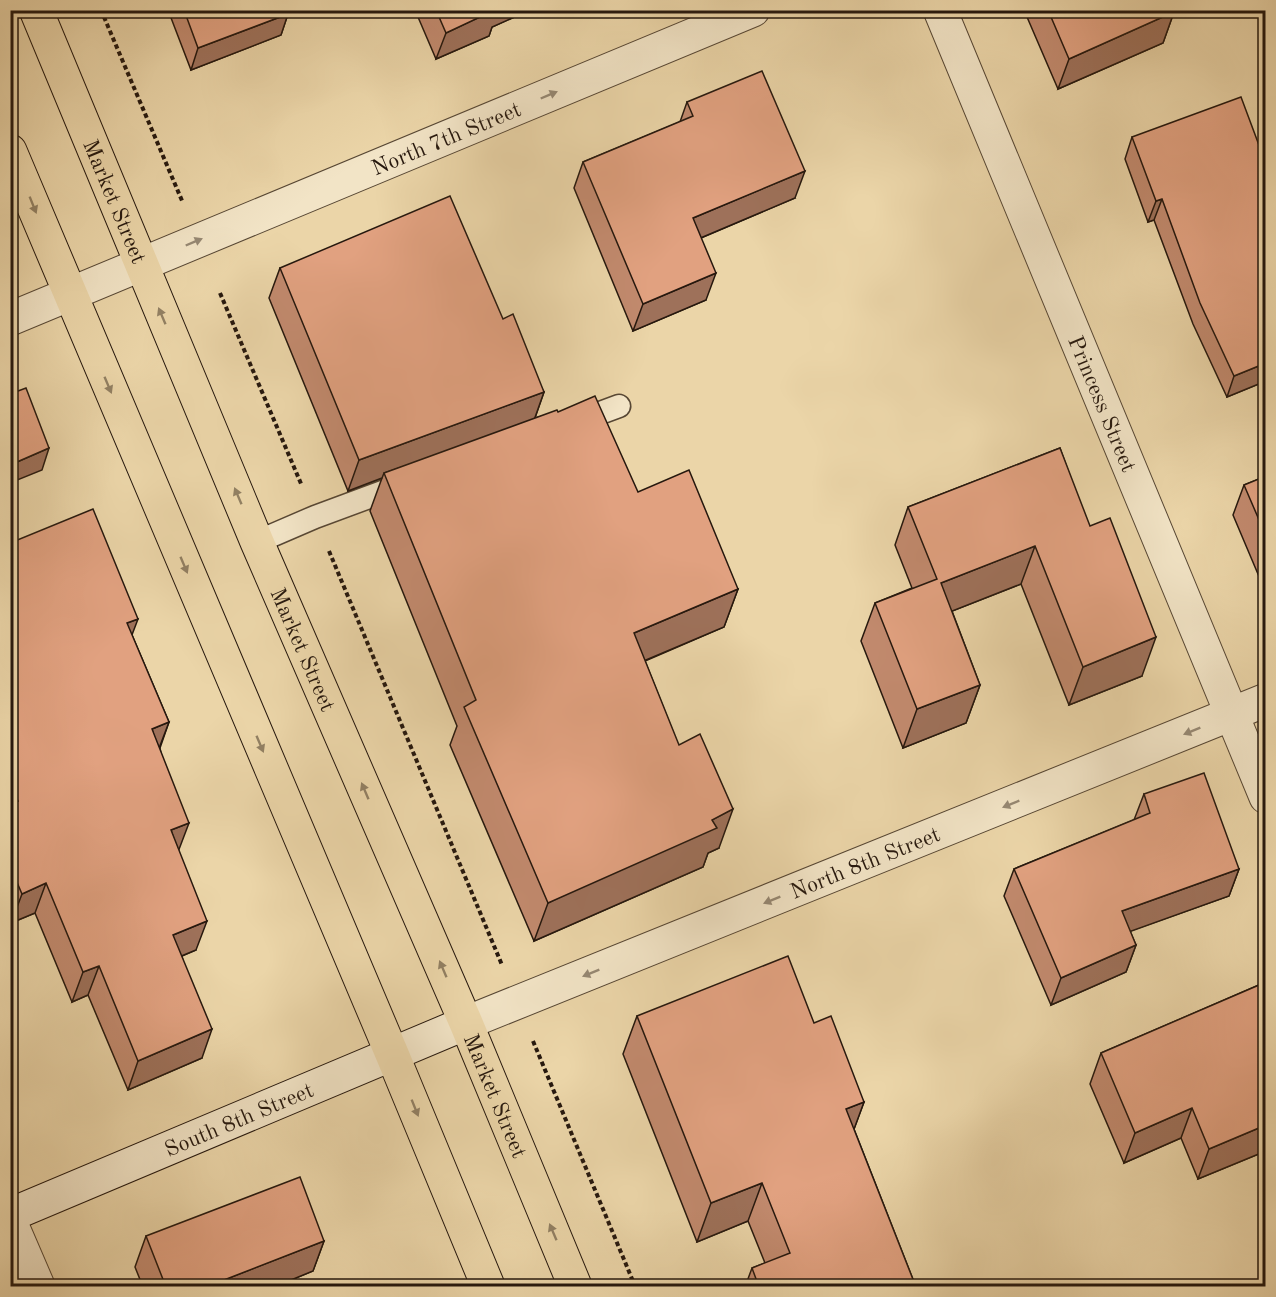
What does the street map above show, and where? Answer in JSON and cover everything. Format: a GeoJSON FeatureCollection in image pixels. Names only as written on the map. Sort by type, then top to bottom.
{"type":"FeatureCollection","features":[{"type":"Feature","properties":{"kind":"main road","name":"Market Street"},"geometry":{"type":"LineString","coordinates":[[36,10],[140,265],[257,542],[466,1023],[575,1287]]}},
{"type":"Feature","properties":{"kind":"main road"},"geometry":{"type":"LineString","coordinates":[[10,151],[392,1054],[488,1287]]}},
{"type":"Feature","properties":{"kind":"street","name":"North 7th Street"},"geometry":{"type":"LineString","coordinates":[[10,320],[753,10]]}},
{"type":"Feature","properties":{"kind":"street","name":"Princess Street"},"geometry":{"type":"LineString","coordinates":[[940,10],[1266,797]]}},
{"type":"Feature","properties":{"kind":"street","name":"North 8th Street"},"geometry":{"type":"LineString","coordinates":[[466,1023],[1266,700]]}},
{"type":"Feature","properties":{"kind":"street","name":"South 8th Street"},"geometry":{"type":"LineString","coordinates":[[10,1215],[466,1023]]}},
{"type":"Feature","properties":{"kind":"street"},"geometry":{"type":"LineString","coordinates":[[10,1221],[38,1287]]}},
{"type":"Feature","properties":{"kind":"lane"},"geometry":{"type":"LineString","coordinates":[[554,430],[619,406]]}},
{"type":"Feature","properties":{"kind":"lane"},"geometry":{"type":"LineString","coordinates":[[257,542],[315,517],[423,477]]}},
{"type":"Feature","properties":{"kind":"path"},"geometry":{"type":"LineString","coordinates":[[101,10],[183,203]]}},
{"type":"Feature","properties":{"kind":"path"},"geometry":{"type":"LineString","coordinates":[[220,293],[635,1287]]}},
{"type":"Feature","properties":{"kind":"building"},"geometry":{"type":"Polygon","coordinates":[[[184,10],[287,10],[288,14],[198,48],[184,10]]]}},
{"type":"Feature","properties":{"kind":"building"},"geometry":{"type":"Polygon","coordinates":[[[436,10],[495,10],[446,33],[436,10]]]}},
{"type":"Feature","properties":{"kind":"building"},"geometry":{"type":"Polygon","coordinates":[[[1048,10],[1173,10],[1174,12],[1069,59],[1048,10]]]}},
{"type":"Feature","properties":{"kind":"building"},"geometry":{"type":"Polygon","coordinates":[[[762,71],[805,171],[693,218],[716,273],[643,304],[583,162],[693,116],[687,102],[762,71]]]}},
{"type":"Feature","properties":{"kind":"building"},"geometry":{"type":"Polygon","coordinates":[[[1241,97],[1266,164],[1266,363],[1234,376],[1200,303],[1162,199],[1156,201],[1132,137],[1241,97]]]}},
{"type":"Feature","properties":{"kind":"building"},"geometry":{"type":"Polygon","coordinates":[[[450,196],[503,319],[513,314],[544,392],[359,460],[280,268],[450,196]]]}},
{"type":"Feature","properties":{"kind":"building"},"geometry":{"type":"Polygon","coordinates":[[[26,388],[49,448],[10,465],[10,394],[26,388]]]}},
{"type":"Feature","properties":{"kind":"building"},"geometry":{"type":"Polygon","coordinates":[[[595,396],[638,492],[689,470],[738,589],[634,633],[679,745],[700,734],[733,809],[712,820],[717,828],[548,903],[464,707],[476,700],[384,473],[557,410],[558,412],[595,396]]]}},
{"type":"Feature","properties":{"kind":"building"},"geometry":{"type":"Polygon","coordinates":[[[1060,448],[1090,526],[1110,518],[1156,637],[1083,667],[1035,546],[941,583],[980,685],[917,709],[875,603],[937,579],[908,507],[1060,448]]]}},
{"type":"Feature","properties":{"kind":"building"},"geometry":{"type":"Polygon","coordinates":[[[1266,476],[1266,536],[1244,485],[1266,476]]]}},
{"type":"Feature","properties":{"kind":"building"},"geometry":{"type":"Polygon","coordinates":[[[93,509],[138,619],[127,623],[169,722],[152,729],[189,823],[171,830],[207,921],[173,935],[212,1029],[138,1061],[99,966],[83,972],[46,883],[22,894],[10,866],[10,804],[18,801],[10,783],[10,543],[93,509]]]}},
{"type":"Feature","properties":{"kind":"building"},"geometry":{"type":"Polygon","coordinates":[[[1204,773],[1239,869],[1122,911],[1136,945],[1061,978],[1014,869],[1150,813],[1144,794],[1204,773]]]}},
{"type":"Feature","properties":{"kind":"building"},"geometry":{"type":"Polygon","coordinates":[[[788,956],[814,1023],[831,1016],[864,1102],[846,1109],[916,1287],[759,1287],[752,1268],[790,1253],[762,1183],[711,1203],[637,1016],[788,956]]]}},
{"type":"Feature","properties":{"kind":"building"},"geometry":{"type":"Polygon","coordinates":[[[1266,982],[1266,1125],[1209,1149],[1192,1108],[1135,1133],[1101,1053],[1266,982]]]}},
{"type":"Feature","properties":{"kind":"building"},"geometry":{"type":"Polygon","coordinates":[[[300,1177],[324,1241],[206,1287],[166,1287],[146,1236],[300,1177]]]}}]}
